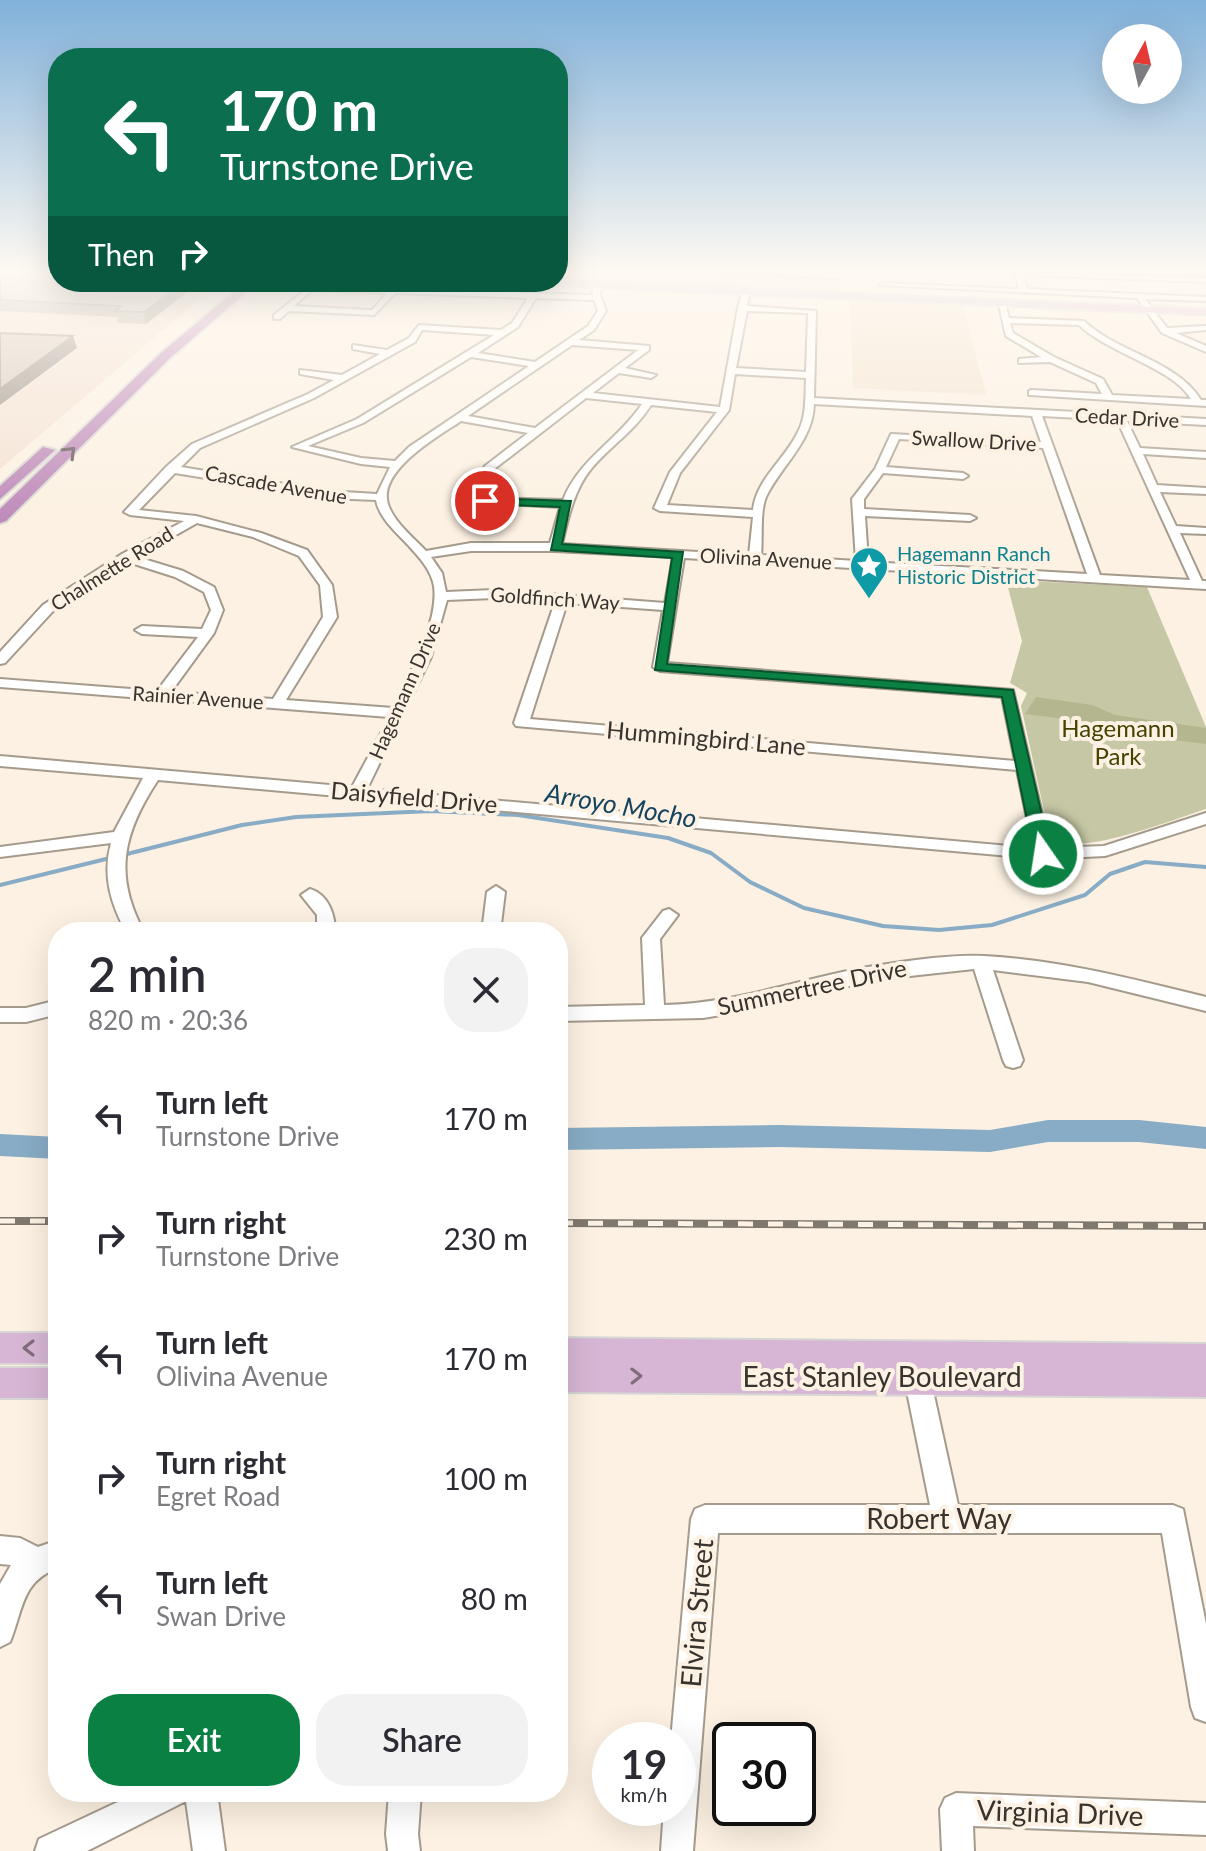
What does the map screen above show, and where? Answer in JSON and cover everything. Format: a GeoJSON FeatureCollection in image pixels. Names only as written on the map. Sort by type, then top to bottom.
{"type":"FeatureCollection","features":[{"type":"Feature","properties":{"kind":"highway"},"geometry":{"type":"LineString","coordinates":[[0,494],[142,358]]}},
{"type":"Feature","properties":{"kind":"highway"},"geometry":{"type":"LineString","coordinates":[[4,511],[162,358]]}},
{"type":"Feature","properties":{"kind":"main road"},"geometry":{"type":"LineString","coordinates":[[0,1348],[48,1348]]}},
{"type":"Feature","properties":{"kind":"main road","name":"East Stanley Boulevard"},"geometry":{"type":"LineString","coordinates":[[568,1353],[1206,1359]]}},
{"type":"Feature","properties":{"kind":"main road","name":"East Stanley Boulevard"},"geometry":{"type":"LineString","coordinates":[[568,1377],[917,1377],[1206,1382]]}},
{"type":"Feature","properties":{"kind":"main road"},"geometry":{"type":"LineString","coordinates":[[0,1383],[48,1383]]}},
{"type":"Feature","properties":{"kind":"street"},"geometry":{"type":"LineString","coordinates":[[277,704],[330,617],[326,585],[303,553],[257,535],[196,519],[130,512],[196,446],[311,396],[378,358]]}},
{"type":"Feature","properties":{"kind":"street"},"geometry":{"type":"LineString","coordinates":[[396,464],[361,461],[297,447],[360,421],[463,358]]}},
{"type":"Feature","properties":{"kind":"street"},"geometry":{"type":"LineString","coordinates":[[497,358],[538,365]]}},
{"type":"Feature","properties":{"kind":"street"},"geometry":{"type":"LineString","coordinates":[[381,497],[396,464],[548,358]]}},
{"type":"Feature","properties":{"kind":"street"},"geometry":{"type":"LineString","coordinates":[[567,504],[485,501],[480,484],[489,468],[632,358]]}},
{"type":"Feature","properties":{"kind":"street"},"geometry":{"type":"LineString","coordinates":[[735,358],[724,410],[675,472],[660,508],[759,514]]}},
{"type":"Feature","properties":{"kind":"street"},"geometry":{"type":"LineString","coordinates":[[755,559],[760,496],[802,435],[809,417],[810,358]]}},
{"type":"Feature","properties":{"kind":"street"},"geometry":{"type":"LineString","coordinates":[[1137,358],[1174,377],[1202,403]]}},
{"type":"Feature","properties":{"kind":"street"},"geometry":{"type":"LineString","coordinates":[[1022,361],[1051,359],[1100,381],[1108,397]]}},
{"type":"Feature","properties":{"kind":"street"},"geometry":{"type":"LineString","coordinates":[[617,370],[651,375]]}},
{"type":"Feature","properties":{"kind":"street"},"geometry":{"type":"LineString","coordinates":[[733,371],[809,375]]}},
{"type":"Feature","properties":{"kind":"street"},"geometry":{"type":"LineString","coordinates":[[303,372],[342,378]]}},
{"type":"Feature","properties":{"kind":"street"},"geometry":{"type":"LineString","coordinates":[[1032,393],[1202,403]]}},
{"type":"Feature","properties":{"kind":"street"},"geometry":{"type":"LineString","coordinates":[[584,395],[646,405],[724,410]]}},
{"type":"Feature","properties":{"kind":"street","name":"Cedar Drive"},"geometry":{"type":"LineString","coordinates":[[809,401],[1206,422]]}},
{"type":"Feature","properties":{"kind":"street"},"geometry":{"type":"LineString","coordinates":[[268,405],[280,408]]}},
{"type":"Feature","properties":{"kind":"street"},"geometry":{"type":"LineString","coordinates":[[555,547],[567,504],[588,466],[638,419],[646,405]]}},
{"type":"Feature","properties":{"kind":"street"},"geometry":{"type":"LineString","coordinates":[[1036,413],[1095,579]]}},
{"type":"Feature","properties":{"kind":"street"},"geometry":{"type":"LineString","coordinates":[[1120,417],[1171,529],[1202,585]]}},
{"type":"Feature","properties":{"kind":"street"},"geometry":{"type":"LineString","coordinates":[[463,418],[534,431]]}},
{"type":"Feature","properties":{"kind":"street","name":"Swallow Drive"},"geometry":{"type":"LineString","coordinates":[[862,564],[858,499],[880,470],[895,436],[1046,445]]}},
{"type":"Feature","properties":{"kind":"street"},"geometry":{"type":"LineString","coordinates":[[1136,451],[1206,455]]}},
{"type":"Feature","properties":{"kind":"street","name":"Cascade Avenue"},"geometry":{"type":"LineString","coordinates":[[170,469],[210,472],[339,499],[381,497]]}},
{"type":"Feature","properties":{"kind":"street"},"geometry":{"type":"LineString","coordinates":[[880,470],[963,476]]}},
{"type":"Feature","properties":{"kind":"street"},"geometry":{"type":"LineString","coordinates":[[1154,488],[1206,491]]}},
{"type":"Feature","properties":{"kind":"street","name":"Hagemann Drive"},"geometry":{"type":"LineString","coordinates":[[357,793],[435,630],[441,596],[440,582],[422,555],[399,533],[381,497]]}},
{"type":"Feature","properties":{"kind":"street"},"geometry":{"type":"LineString","coordinates":[[858,512],[970,518]]}},
{"type":"Feature","properties":{"kind":"street","name":"Chalmette Road"},"geometry":{"type":"LineString","coordinates":[[0,660],[48,608],[126,557],[196,519]]}},
{"type":"Feature","properties":{"kind":"street"},"geometry":{"type":"LineString","coordinates":[[1171,529],[1206,531]]}},
{"type":"Feature","properties":{"kind":"street","name":"Olivina Avenue"},"geometry":{"type":"LineString","coordinates":[[422,555],[471,547],[555,547],[1202,585]]}},
{"type":"Feature","properties":{"kind":"street"},"geometry":{"type":"LineString","coordinates":[[679,555],[660,667],[1008,693],[1043,854]]}},
{"type":"Feature","properties":{"kind":"street"},"geometry":{"type":"LineString","coordinates":[[126,557],[179,574],[210,590],[217,610],[207,633],[161,695]]}},
{"type":"Feature","properties":{"kind":"street"},"geometry":{"type":"LineString","coordinates":[[92,561],[113,565]]}},
{"type":"Feature","properties":{"kind":"street","name":"Goldfinch Way"},"geometry":{"type":"LineString","coordinates":[[441,596],[494,594],[670,607]]}},
{"type":"Feature","properties":{"kind":"street","name":"Hummingbird Lane"},"geometry":{"type":"LineString","coordinates":[[562,600],[521,723],[1022,766]]}},
{"type":"Feature","properties":{"kind":"street"},"geometry":{"type":"LineString","coordinates":[[142,630],[207,633]]}},
{"type":"Feature","properties":{"kind":"street"},"geometry":{"type":"LineString","coordinates":[[789,676],[790,658]]}},
{"type":"Feature","properties":{"kind":"street"},"geometry":{"type":"LineString","coordinates":[[937,670],[939,687]]}},
{"type":"Feature","properties":{"kind":"street","name":"Rainier Avenue"},"geometry":{"type":"LineString","coordinates":[[0,683],[396,713]]}},
{"type":"Feature","properties":{"kind":"street","name":"Daisyfield Drive"},"geometry":{"type":"LineString","coordinates":[[0,761],[1043,854],[1105,851],[1206,818]]}},
{"type":"Feature","properties":{"kind":"street"},"geometry":{"type":"LineString","coordinates":[[130,922],[118,899],[113,874],[126,817],[153,775]]}},
{"type":"Feature","properties":{"kind":"street"},"geometry":{"type":"LineString","coordinates":[[0,852],[119,837]]}},
{"type":"Feature","properties":{"kind":"street"},"geometry":{"type":"LineString","coordinates":[[492,922],[496,892]]}},
{"type":"Feature","properties":{"kind":"street"},"geometry":{"type":"LineString","coordinates":[[310,895],[326,914],[326,922]]}},
{"type":"Feature","properties":{"kind":"street"},"geometry":{"type":"LineString","coordinates":[[655,1014],[651,938],[669,915]]}},
{"type":"Feature","properties":{"kind":"street"},"geometry":{"type":"LineString","coordinates":[[981,962],[1013,1060]]}},
{"type":"Feature","properties":{"kind":"street","name":"Summertree Drive"},"geometry":{"type":"LineString","coordinates":[[568,1014],[655,1014],[751,1003],[913,966],[981,962],[1088,975],[1206,1004]]}},
{"type":"Feature","properties":{"kind":"street"},"geometry":{"type":"LineString","coordinates":[[0,1015],[26,1015],[48,1010]]}},
{"type":"Feature","properties":{"kind":"street"},"geometry":{"type":"LineString","coordinates":[[917,1377],[947,1519]]}},
{"type":"Feature","properties":{"kind":"street","name":"Robert Way"},"geometry":{"type":"LineString","coordinates":[[705,1519],[1173,1519],[1206,1707]]}},
{"type":"Feature","properties":{"kind":"street","name":"Elvira Street"},"geometry":{"type":"LineString","coordinates":[[677,1851],[705,1519]]}},
{"type":"Feature","properties":{"kind":"street"},"geometry":{"type":"LineString","coordinates":[[0,1550],[46,1558]]}},
{"type":"Feature","properties":{"kind":"street"},"geometry":{"type":"LineString","coordinates":[[0,1632],[12,1586],[46,1558]]}},
{"type":"Feature","properties":{"kind":"street"},"geometry":{"type":"LineString","coordinates":[[58,1849],[154,1802]]}},
{"type":"Feature","properties":{"kind":"street"},"geometry":{"type":"LineString","coordinates":[[202,1802],[209,1851]]}},
{"type":"Feature","properties":{"kind":"street"},"geometry":{"type":"LineString","coordinates":[[404,1851],[405,1802]]}},
{"type":"Feature","properties":{"kind":"street","name":"Virginia Drive"},"geometry":{"type":"LineString","coordinates":[[958,1851],[956,1809],[1206,1819]]}},
{"type":"Feature","properties":{"kind":"shaded area"},"geometry":{"type":"Polygon","coordinates":[[[0,358],[130,358],[0,469],[0,358]]]}},
{"type":"Feature","properties":{"kind":"shaded area"},"geometry":{"type":"Polygon","coordinates":[[[852,358],[977,358],[986,395],[853,388],[852,358]]]}},
{"type":"Feature","properties":{"kind":"green space","name":"Hagemann Park"},"geometry":{"type":"Polygon","coordinates":[[[1006,580],[1147,587],[1206,727],[1206,809],[1102,841],[1063,843],[1050,838],[1021,706],[1027,693],[1010,683],[1022,641],[1006,580]]]}},
{"type":"Feature","properties":{"kind":"green space"},"geometry":{"type":"Polygon","coordinates":[[[1036,697],[1092,705],[1115,715],[1206,728],[1206,744],[1109,732],[1089,722],[1025,714],[1036,697]]]}},
{"type":"Feature","properties":{"kind":"building"},"geometry":{"type":"Polygon","coordinates":[[[0,358],[42,358],[0,389],[0,358]]]}},
{"type":"Feature","properties":{"kind":"waterway","name":"Arroyo Mocho"},"geometry":{"type":"LineString","coordinates":[[123,855],[242,825],[296,817],[431,811],[518,815],[668,838],[711,853],[750,882],[804,908],[883,926],[939,930],[992,925],[1085,895],[1110,874],[1145,862],[1206,867]]}},
{"type":"Feature","properties":{"kind":"waterway","name":"Arroyo Mocho"},"geometry":{"type":"LineString","coordinates":[[0,885],[110,858]]}},
{"type":"Feature","properties":{"kind":"waterway","name":"Arroyo Mocho"},"geometry":{"type":"LineString","coordinates":[[568,1139],[779,1136],[990,1141],[1048,1131],[1139,1131],[1206,1138]]}},
{"type":"Feature","properties":{"kind":"waterway","name":"Arroyo Mocho"},"geometry":{"type":"LineString","coordinates":[[0,1145],[48,1147]]}},
{"type":"Feature","properties":{"kind":"railway"},"geometry":{"type":"LineString","coordinates":[[0,1221],[48,1221]]}},
{"type":"Feature","properties":{"kind":"railway"},"geometry":{"type":"LineString","coordinates":[[568,1223],[1206,1226]]}},
{"type":"Feature","properties":{"kind":"place","name":"Hagemann Ranch Historic District"},"geometry":{"type":"Point","coordinates":[869,600]}},
{"type":"Feature","properties":{"kind":"route"},"geometry":{"type":"LineString","coordinates":[[485,501],[567,504],[555,547],[679,555],[660,667],[1008,693],[1043,854]]}}]}
